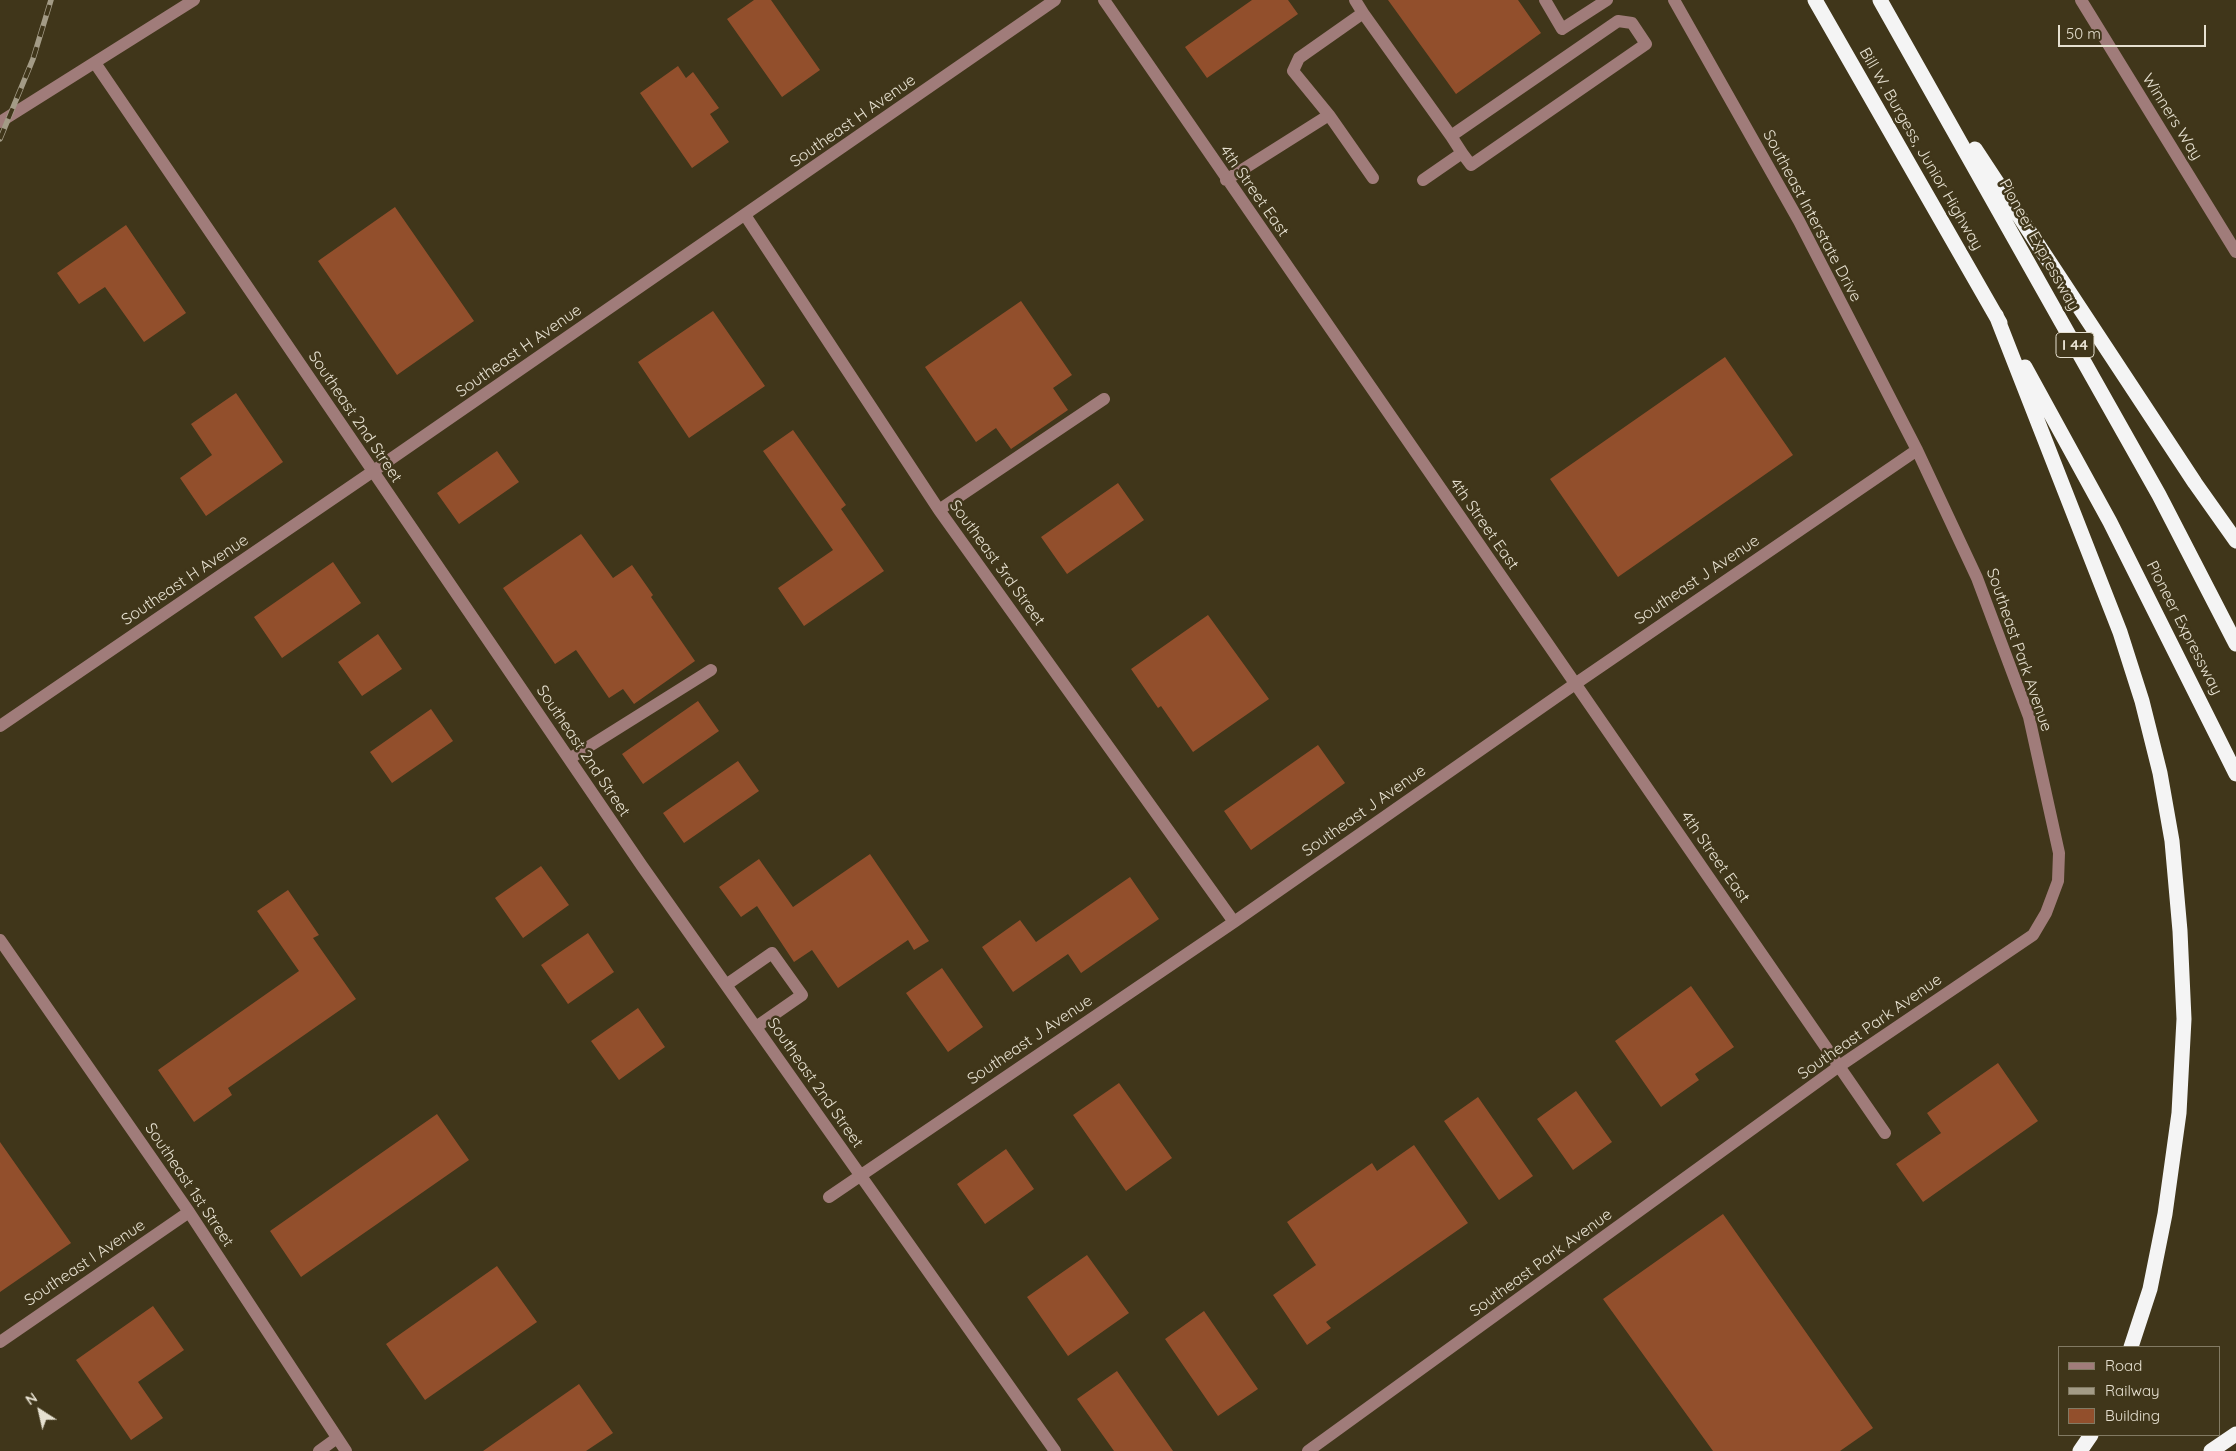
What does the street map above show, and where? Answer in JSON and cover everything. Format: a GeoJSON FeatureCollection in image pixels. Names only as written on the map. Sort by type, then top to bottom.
{"type":"FeatureCollection","features":[{"type":"Feature","properties":{"kind":"highway","name":"Bill W. Burgess, Junior Highway"},"geometry":{"type":"LineString","coordinates":[[1815,0],[1996,315]]}},
{"type":"Feature","properties":{"kind":"highway","name":"I 44"},"geometry":{"type":"LineString","coordinates":[[1880,0],[1909,49]]}},
{"type":"Feature","properties":{"kind":"highway","name":"Pioneer Expressway"},"geometry":{"type":"LineString","coordinates":[[1909,49],[2159,495],[2236,644]]}},
{"type":"Feature","properties":{"kind":"highway"},"geometry":{"type":"LineString","coordinates":[[1909,49],[2195,483],[2236,541]]}},
{"type":"Feature","properties":{"kind":"highway","name":"Pioneer Expressway"},"geometry":{"type":"LineString","coordinates":[[1996,315],[2110,522],[2236,774]]}},
{"type":"Feature","properties":{"kind":"highway"},"geometry":{"type":"LineString","coordinates":[[1996,315],[2120,632],[2142,701],[2160,773],[2172,841],[2180,932],[2184,1019],[2178,1113],[2165,1214],[2150,1289],[2131,1346]]}},
{"type":"Feature","properties":{"kind":"highway"},"geometry":{"type":"LineString","coordinates":[[2211,1451],[2236,1434]]}},
{"type":"Feature","properties":{"kind":"highway"},"geometry":{"type":"LineString","coordinates":[[2080,1451],[2090,1436]]}},
{"type":"Feature","properties":{"kind":"street"},"geometry":{"type":"LineString","coordinates":[[0,122],[194,0]]}},
{"type":"Feature","properties":{"kind":"street","name":"Southeast H Avenue"},"geometry":{"type":"LineString","coordinates":[[0,726],[746,215],[1055,0]]}},
{"type":"Feature","properties":{"kind":"street","name":"4th Street East"},"geometry":{"type":"LineString","coordinates":[[1104,0],[1226,180],[1885,1133]]}},
{"type":"Feature","properties":{"kind":"street"},"geometry":{"type":"LineString","coordinates":[[1354,0],[1471,165],[1646,44],[1632,23],[1618,21],[1451,136]]}},
{"type":"Feature","properties":{"kind":"street"},"geometry":{"type":"LineString","coordinates":[[1545,0],[1562,29],[1606,0],[1618,21]]}},
{"type":"Feature","properties":{"kind":"street","name":"Southeast Interstate Drive"},"geometry":{"type":"LineString","coordinates":[[1674,0],[1799,221],[1917,450]]}},
{"type":"Feature","properties":{"kind":"street","name":"Winners Way"},"geometry":{"type":"LineString","coordinates":[[2081,0],[2236,252]]}},
{"type":"Feature","properties":{"kind":"street"},"geometry":{"type":"LineString","coordinates":[[1363,13],[1299,58],[1293,70],[1329,115],[1373,178]]}},
{"type":"Feature","properties":{"kind":"street","name":"Southeast 2nd Street"},"geometry":{"type":"LineString","coordinates":[[94,63],[569,759],[1055,1451]]}},
{"type":"Feature","properties":{"kind":"street"},"geometry":{"type":"LineString","coordinates":[[1226,180],[1329,115]]}},
{"type":"Feature","properties":{"kind":"street"},"geometry":{"type":"LineString","coordinates":[[1423,180],[1462,153]]}},
{"type":"Feature","properties":{"kind":"street","name":"Southeast 3rd Street"},"geometry":{"type":"LineString","coordinates":[[746,215],[939,510],[1234,922]]}},
{"type":"Feature","properties":{"kind":"street"},"geometry":{"type":"LineString","coordinates":[[939,510],[1104,399]]}},
{"type":"Feature","properties":{"kind":"street","name":"Southeast J Avenue"},"geometry":{"type":"LineString","coordinates":[[829,1198],[1234,922],[1574,684],[1917,450]]}},
{"type":"Feature","properties":{"kind":"street","name":"Southeast Park Avenue"},"geometry":{"type":"LineString","coordinates":[[1308,1451],[1838,1066],[2033,935],[2046,913],[2058,881],[2059,853],[2029,717],[1978,578],[1917,450]]}},
{"type":"Feature","properties":{"kind":"street"},"geometry":{"type":"LineString","coordinates":[[569,759],[711,670]]}},
{"type":"Feature","properties":{"kind":"street","name":"Southeast 1st Street"},"geometry":{"type":"LineString","coordinates":[[0,940],[189,1212],[346,1451]]}},
{"type":"Feature","properties":{"kind":"street"},"geometry":{"type":"LineString","coordinates":[[726,985],[772,953],[802,995],[756,1027]]}},
{"type":"Feature","properties":{"kind":"street","name":"Southeast I Avenue"},"geometry":{"type":"LineString","coordinates":[[0,1342],[189,1212]]}},
{"type":"Feature","properties":{"kind":"street"},"geometry":{"type":"LineString","coordinates":[[319,1451],[337,1438]]}},
{"type":"Feature","properties":{"kind":"building"},"geometry":{"type":"Polygon","coordinates":[[[754,0],[771,0],[820,70],[782,97],[727,19],[754,0]]]}},
{"type":"Feature","properties":{"kind":"building"},"geometry":{"type":"Polygon","coordinates":[[[1252,0],[1288,0],[1298,14],[1207,78],[1185,47],[1252,0]]]}},
{"type":"Feature","properties":{"kind":"building"},"geometry":{"type":"Polygon","coordinates":[[[1388,0],[1518,0],[1541,33],[1456,94],[1388,0]]]}},
{"type":"Feature","properties":{"kind":"building"},"geometry":{"type":"Polygon","coordinates":[[[678,66],[686,78],[693,72],[719,108],[710,114],[729,142],[692,168],[640,93],[678,66]]]}},
{"type":"Feature","properties":{"kind":"building"},"geometry":{"type":"Polygon","coordinates":[[[395,207],[474,321],[397,375],[318,261],[395,207]]]}},
{"type":"Feature","properties":{"kind":"building"},"geometry":{"type":"Polygon","coordinates":[[[126,225],[186,313],[144,342],[105,287],[79,304],[57,273],[126,225]]]}},
{"type":"Feature","properties":{"kind":"building"},"geometry":{"type":"Polygon","coordinates":[[[1021,301],[1072,375],[1053,388],[1068,410],[1011,449],[996,428],[976,442],[925,367],[1021,301]]]}},
{"type":"Feature","properties":{"kind":"building"},"geometry":{"type":"Polygon","coordinates":[[[713,311],[765,386],[689,438],[638,362],[713,311]]]}},
{"type":"Feature","properties":{"kind":"building"},"geometry":{"type":"Polygon","coordinates":[[[1725,357],[1793,455],[1618,577],[1550,479],[1725,357]]]}},
{"type":"Feature","properties":{"kind":"building"},"geometry":{"type":"Polygon","coordinates":[[[236,393],[283,462],[206,516],[180,478],[212,455],[191,424],[236,393]]]}},
{"type":"Feature","properties":{"kind":"building"},"geometry":{"type":"Polygon","coordinates":[[[793,430],[846,505],[841,509],[884,571],[804,626],[778,588],[833,550],[763,451],[793,430]]]}},
{"type":"Feature","properties":{"kind":"building"},"geometry":{"type":"Polygon","coordinates":[[[497,451],[519,482],[459,524],[437,493],[497,451]]]}},
{"type":"Feature","properties":{"kind":"building"},"geometry":{"type":"Polygon","coordinates":[[[1118,483],[1144,520],[1067,574],[1041,537],[1118,483]]]}},
{"type":"Feature","properties":{"kind":"building"},"geometry":{"type":"Polygon","coordinates":[[[581,534],[613,578],[632,565],[653,595],[651,597],[695,661],[634,704],[623,689],[609,698],[576,650],[555,664],[503,588],[581,534]]]}},
{"type":"Feature","properties":{"kind":"building"},"geometry":{"type":"Polygon","coordinates":[[[333,562],[361,603],[282,658],[254,617],[333,562]]]}},
{"type":"Feature","properties":{"kind":"building"},"geometry":{"type":"Polygon","coordinates":[[[1208,615],[1269,699],[1193,752],[1161,706],[1158,708],[1131,669],[1208,615]]]}},
{"type":"Feature","properties":{"kind":"building"},"geometry":{"type":"Polygon","coordinates":[[[378,634],[402,669],[362,696],[338,662],[378,634]]]}},
{"type":"Feature","properties":{"kind":"building"},"geometry":{"type":"Polygon","coordinates":[[[698,701],[719,731],[643,784],[622,754],[698,701]]]}},
{"type":"Feature","properties":{"kind":"building"},"geometry":{"type":"Polygon","coordinates":[[[431,709],[453,741],[392,783],[370,752],[431,709]]]}},
{"type":"Feature","properties":{"kind":"building"},"geometry":{"type":"Polygon","coordinates":[[[1318,745],[1345,783],[1251,850],[1224,811],[1318,745]]]}},
{"type":"Feature","properties":{"kind":"building"},"geometry":{"type":"Polygon","coordinates":[[[738,761],[759,791],[684,843],[663,813],[738,761]]]}},
{"type":"Feature","properties":{"kind":"building"},"geometry":{"type":"Polygon","coordinates":[[[870,854],[929,941],[914,950],[908,940],[838,988],[812,950],[794,962],[757,906],[741,917],[719,887],[759,859],[793,907],[870,854]]]}},
{"type":"Feature","properties":{"kind":"building"},"geometry":{"type":"Polygon","coordinates":[[[541,866],[569,905],[523,938],[495,898],[541,866]]]}},
{"type":"Feature","properties":{"kind":"building"},"geometry":{"type":"Polygon","coordinates":[[[1130,877],[1159,919],[1081,973],[1068,954],[1013,992],[982,947],[1020,920],[1036,942],[1130,877]]]}},
{"type":"Feature","properties":{"kind":"building"},"geometry":{"type":"Polygon","coordinates":[[[288,890],[319,935],[313,938],[356,999],[228,1088],[232,1095],[194,1122],[158,1070],[299,971],[257,911],[288,890]]]}},
{"type":"Feature","properties":{"kind":"building"},"geometry":{"type":"Polygon","coordinates":[[[588,933],[614,972],[568,1004],[541,965],[588,933]]]}},
{"type":"Feature","properties":{"kind":"building"},"geometry":{"type":"Polygon","coordinates":[[[942,968],[983,1027],[948,1052],[906,993],[942,968]]]}},
{"type":"Feature","properties":{"kind":"building"},"geometry":{"type":"Polygon","coordinates":[[[1691,986],[1734,1047],[1695,1074],[1699,1080],[1661,1107],[1615,1041],[1691,986]]]}},
{"type":"Feature","properties":{"kind":"building"},"geometry":{"type":"Polygon","coordinates":[[[638,1008],[665,1047],[619,1080],[591,1041],[638,1008]]]}},
{"type":"Feature","properties":{"kind":"building"},"geometry":{"type":"Polygon","coordinates":[[[1998,1063],[2038,1121],[1923,1202],[1896,1164],[1941,1133],[1927,1113],[1998,1063]]]}},
{"type":"Feature","properties":{"kind":"building"},"geometry":{"type":"Polygon","coordinates":[[[1119,1083],[1172,1158],[1126,1191],[1073,1115],[1119,1083]]]}},
{"type":"Feature","properties":{"kind":"building"},"geometry":{"type":"Polygon","coordinates":[[[1576,1091],[1612,1142],[1573,1170],[1537,1119],[1576,1091]]]}},
{"type":"Feature","properties":{"kind":"building"},"geometry":{"type":"Polygon","coordinates":[[[1478,1097],[1533,1176],[1499,1200],[1444,1121],[1478,1097]]]}},
{"type":"Feature","properties":{"kind":"building"},"geometry":{"type":"Polygon","coordinates":[[[437,1114],[469,1160],[301,1277],[270,1231],[437,1114]]]}},
{"type":"Feature","properties":{"kind":"building"},"geometry":{"type":"Polygon","coordinates":[[[0,1142],[71,1243],[0,1292],[0,1142]]]}},
{"type":"Feature","properties":{"kind":"building"},"geometry":{"type":"Polygon","coordinates":[[[1414,1145],[1468,1223],[1326,1322],[1331,1328],[1307,1345],[1273,1295],[1316,1265],[1287,1222],[1372,1163],[1377,1171],[1414,1145]]]}},
{"type":"Feature","properties":{"kind":"building"},"geometry":{"type":"Polygon","coordinates":[[[1006,1149],[1034,1189],[985,1224],[957,1184],[1006,1149]]]}},
{"type":"Feature","properties":{"kind":"building"},"geometry":{"type":"Polygon","coordinates":[[[1723,1214],[1873,1428],[1840,1451],[1713,1451],[1603,1299],[1723,1214]]]}},
{"type":"Feature","properties":{"kind":"building"},"geometry":{"type":"Polygon","coordinates":[[[1087,1255],[1129,1313],[1068,1356],[1027,1297],[1087,1255]]]}},
{"type":"Feature","properties":{"kind":"building"},"geometry":{"type":"Polygon","coordinates":[[[497,1266],[537,1322],[425,1400],[386,1344],[497,1266]]]}},
{"type":"Feature","properties":{"kind":"building"},"geometry":{"type":"Polygon","coordinates":[[[153,1306],[184,1350],[138,1382],[163,1418],[131,1440],[76,1360],[153,1306]]]}},
{"type":"Feature","properties":{"kind":"building"},"geometry":{"type":"Polygon","coordinates":[[[1204,1311],[1258,1389],[1218,1416],[1165,1339],[1204,1311]]]}},
{"type":"Feature","properties":{"kind":"building"},"geometry":{"type":"Polygon","coordinates":[[[1117,1371],[1173,1451],[1114,1451],[1077,1399],[1117,1371]]]}},
{"type":"Feature","properties":{"kind":"building"},"geometry":{"type":"Polygon","coordinates":[[[579,1384],[613,1433],[586,1451],[483,1451],[579,1384]]]}},
{"type":"Feature","properties":{"kind":"railway"},"geometry":{"type":"LineString","coordinates":[[0,139],[33,59],[51,0]]}}]}
